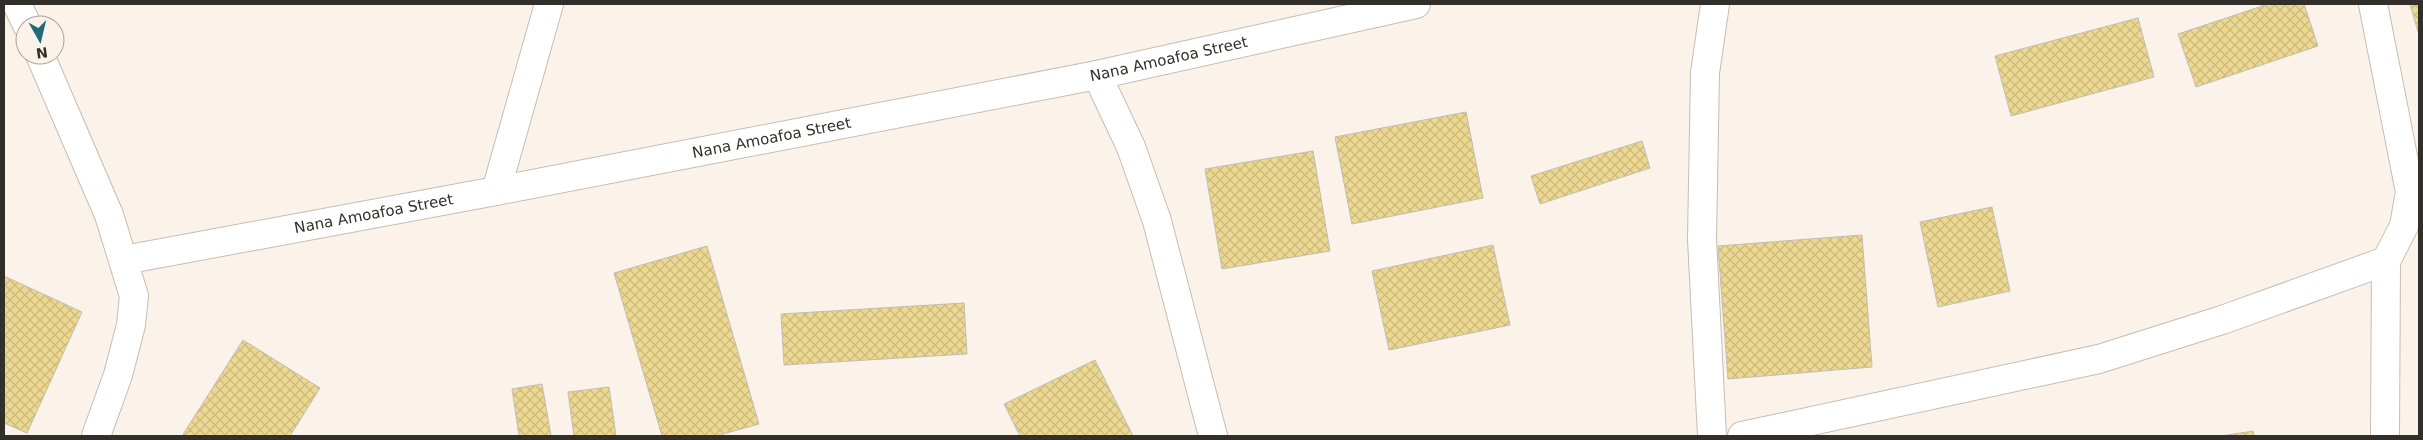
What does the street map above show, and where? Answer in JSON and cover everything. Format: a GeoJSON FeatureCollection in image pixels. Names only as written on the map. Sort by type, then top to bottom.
{"type":"FeatureCollection","features":[{"type":"Feature","properties":{"kind":"street"},"geometry":{"type":"LineString","coordinates":[[496,191],[549,4]]}},
{"type":"Feature","properties":{"kind":"street","name":"Nana Amoafoa Street"},"geometry":{"type":"LineString","coordinates":[[124,260],[496,191],[1097,75],[1416,4]]}},
{"type":"Feature","properties":{"kind":"street"},"geometry":{"type":"LineString","coordinates":[[1712,436],[1702,239],[1705,73],[1715,4]]}},
{"type":"Feature","properties":{"kind":"street"},"geometry":{"type":"LineString","coordinates":[[2373,4],[2410,192],[2404,226],[2386,261],[2385,436]]}},
{"type":"Feature","properties":{"kind":"street"},"geometry":{"type":"LineString","coordinates":[[44,65],[109,215],[134,296],[131,325],[118,375],[96,436]]}},
{"type":"Feature","properties":{"kind":"street"},"geometry":{"type":"LineString","coordinates":[[1097,75],[1130,147],[1157,222],[1212,436]]}},
{"type":"Feature","properties":{"kind":"street"},"geometry":{"type":"LineString","coordinates":[[1742,436],[2099,359],[2222,320],[2386,261]]}},
{"type":"Feature","properties":{"kind":"building"},"geometry":{"type":"Polygon","coordinates":[[[2268,4],[2304,4],[2318,46],[2196,87],[2178,34],[2268,4]]]}},
{"type":"Feature","properties":{"kind":"building"},"geometry":{"type":"Polygon","coordinates":[[[2410,4],[2419,4],[2418,32],[2410,4]]]}},
{"type":"Feature","properties":{"kind":"building"},"geometry":{"type":"Polygon","coordinates":[[[2138,18],[2154,77],[2011,116],[1995,56],[2138,18]]]}},
{"type":"Feature","properties":{"kind":"building"},"geometry":{"type":"Polygon","coordinates":[[[1466,112],[1483,198],[1352,224],[1335,137],[1466,112]]]}},
{"type":"Feature","properties":{"kind":"building"},"geometry":{"type":"Polygon","coordinates":[[[1642,141],[1650,168],[1540,204],[1531,176],[1642,141]]]}},
{"type":"Feature","properties":{"kind":"building"},"geometry":{"type":"Polygon","coordinates":[[[1313,151],[1330,251],[1222,269],[1205,169],[1313,151]]]}},
{"type":"Feature","properties":{"kind":"building"},"geometry":{"type":"Polygon","coordinates":[[[1992,207],[2010,291],[1938,307],[1920,222],[1992,207]]]}},
{"type":"Feature","properties":{"kind":"building"},"geometry":{"type":"Polygon","coordinates":[[[1862,235],[1872,367],[1728,379],[1718,246],[1862,235]]]}},
{"type":"Feature","properties":{"kind":"building"},"geometry":{"type":"Polygon","coordinates":[[[1493,245],[1510,325],[1389,350],[1372,271],[1493,245]]]}},
{"type":"Feature","properties":{"kind":"building"},"geometry":{"type":"Polygon","coordinates":[[[707,246],[759,424],[716,436],[662,436],[614,273],[707,246]]]}},
{"type":"Feature","properties":{"kind":"building"},"geometry":{"type":"Polygon","coordinates":[[[4,276],[82,312],[27,433],[4,423],[4,276]]]}},
{"type":"Feature","properties":{"kind":"building"},"geometry":{"type":"Polygon","coordinates":[[[964,303],[967,354],[784,365],[781,314],[964,303]]]}},
{"type":"Feature","properties":{"kind":"building"},"geometry":{"type":"Polygon","coordinates":[[[243,340],[320,388],[290,436],[182,436],[243,340]]]}},
{"type":"Feature","properties":{"kind":"building"},"geometry":{"type":"Polygon","coordinates":[[[1095,360],[1133,436],[1020,436],[1004,404],[1095,360]]]}},
{"type":"Feature","properties":{"kind":"building"},"geometry":{"type":"Polygon","coordinates":[[[542,384],[551,436],[519,436],[512,389],[542,384]]]}},
{"type":"Feature","properties":{"kind":"building"},"geometry":{"type":"Polygon","coordinates":[[[609,387],[616,436],[574,436],[568,392],[609,387]]]}},
{"type":"Feature","properties":{"kind":"building"},"geometry":{"type":"Polygon","coordinates":[[[2253,431],[2254,436],[2221,436],[2253,431]]]}}]}
